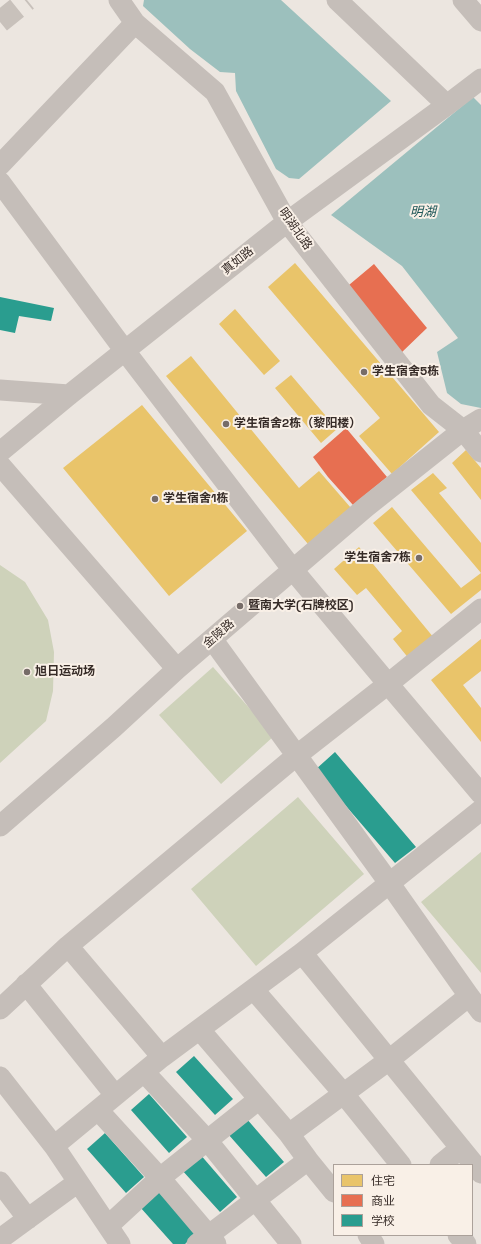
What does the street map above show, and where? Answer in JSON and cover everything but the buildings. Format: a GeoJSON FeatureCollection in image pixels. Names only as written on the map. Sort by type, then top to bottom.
{"type":"FeatureCollection","features":[{"type":"Feature","properties":{"kind":"street","name":"明湖北路"},"geometry":{"type":"LineString","coordinates":[[119,0],[135,23],[215,92],[287,222],[431,405],[464,430],[481,452]]}},
{"type":"Feature","properties":{"kind":"street"},"geometry":{"type":"LineString","coordinates":[[463,0],[481,21]]}},
{"type":"Feature","properties":{"kind":"street"},"geometry":{"type":"LineString","coordinates":[[349,4],[447,105]]}},
{"type":"Feature","properties":{"kind":"street"},"geometry":{"type":"LineString","coordinates":[[0,165],[135,23]]}},
{"type":"Feature","properties":{"kind":"street","name":"真如路"},"geometry":{"type":"LineString","coordinates":[[0,452],[69,395],[287,222],[481,79]]}},
{"type":"Feature","properties":{"kind":"street"},"geometry":{"type":"LineString","coordinates":[[0,182],[125,351],[293,570],[481,794]]}},
{"type":"Feature","properties":{"kind":"street"},"geometry":{"type":"LineString","coordinates":[[0,390],[69,395]]}},
{"type":"Feature","properties":{"kind":"street","name":"金陵路"},"geometry":{"type":"LineString","coordinates":[[0,826],[178,669],[366,507],[464,430],[481,419]]}},
{"type":"Feature","properties":{"kind":"street"},"geometry":{"type":"LineString","coordinates":[[0,465],[178,669]]}},
{"type":"Feature","properties":{"kind":"street"},"geometry":{"type":"LineString","coordinates":[[0,1009],[68,946],[296,756],[481,609]]}},
{"type":"Feature","properties":{"kind":"street"},"geometry":{"type":"LineString","coordinates":[[212,640],[390,884],[475,1004],[389,1060],[289,1134]]}},
{"type":"Feature","properties":{"kind":"street"},"geometry":{"type":"LineString","coordinates":[[54,1146],[162,1058],[302,953],[481,810]]}},
{"type":"Feature","properties":{"kind":"street"},"geometry":{"type":"LineString","coordinates":[[68,946],[162,1058]]}},
{"type":"Feature","properties":{"kind":"street"},"geometry":{"type":"LineString","coordinates":[[302,953],[389,1060],[474,1159]]}},
{"type":"Feature","properties":{"kind":"street"},"geometry":{"type":"LineString","coordinates":[[26,984],[115,1095]]}},
{"type":"Feature","properties":{"kind":"street"},"geometry":{"type":"LineString","coordinates":[[254,990],[343,1093],[400,1164]]}},
{"type":"Feature","properties":{"kind":"street"},"geometry":{"type":"LineString","coordinates":[[200,1030],[258,1100],[289,1134],[333,1191]]}},
{"type":"Feature","properties":{"kind":"street"},"geometry":{"type":"LineString","coordinates":[[145,1073],[207,1140],[291,1244]]}},
{"type":"Feature","properties":{"kind":"street"},"geometry":{"type":"LineString","coordinates":[[0,1077],[54,1146],[120,1244]]}},
{"type":"Feature","properties":{"kind":"street"},"geometry":{"type":"LineString","coordinates":[[108,1226],[160,1178],[258,1100]]}},
{"type":"Feature","properties":{"kind":"street"},"geometry":{"type":"LineString","coordinates":[[98,1110],[160,1178],[207,1241],[254,1200],[308,1160]]}},
{"type":"Feature","properties":{"kind":"street"},"geometry":{"type":"LineString","coordinates":[[446,1164],[474,1159]]}},
{"type":"Feature","properties":{"kind":"street"},"geometry":{"type":"LineString","coordinates":[[0,1182],[28,1219]]}},
{"type":"Feature","properties":{"kind":"street"},"geometry":{"type":"LineString","coordinates":[[0,1239],[78,1182]]}},
{"type":"Feature","properties":{"kind":"street"},"geometry":{"type":"LineString","coordinates":[[459,1236],[466,1244]]}},
{"type":"Feature","properties":{"kind":"green space","name":"旭日运动场"},"geometry":{"type":"Polygon","coordinates":[[[0,565],[25,582],[48,620],[54,652],[53,691],[46,721],[0,763],[0,565]]]}},
{"type":"Feature","properties":{"kind":"green space"},"geometry":{"type":"Polygon","coordinates":[[[213,667],[274,736],[221,784],[159,715],[213,667]]]}},
{"type":"Feature","properties":{"kind":"green space"},"geometry":{"type":"Polygon","coordinates":[[[298,797],[364,874],[256,966],[191,889],[298,797]]]}},
{"type":"Feature","properties":{"kind":"green space"},"geometry":{"type":"Polygon","coordinates":[[[481,852],[481,973],[421,902],[481,852]]]}},
{"type":"Feature","properties":{"kind":"water"},"geometry":{"type":"Polygon","coordinates":[[[144,0],[281,0],[391,101],[299,179],[289,178],[276,169],[236,91],[235,73],[220,72],[190,49],[143,6],[144,0]]]}},
{"type":"Feature","properties":{"kind":"water","name":"明湖"},"geometry":{"type":"Polygon","coordinates":[[[473,97],[481,105],[481,408],[461,404],[447,393],[437,352],[458,338],[402,266],[331,215],[473,97]]]}},
{"type":"Feature","properties":{"kind":"tunnel"},"geometry":{"type":"LineString","coordinates":[[0,22],[27,0]]}},
{"type":"Feature","properties":{"kind":"place","name":"学生宿舍5栋"},"geometry":{"type":"Point","coordinates":[364,372]}},
{"type":"Feature","properties":{"kind":"place","name":"学生宿舍2栋（黎阳楼）"},"geometry":{"type":"Point","coordinates":[226,424]}},
{"type":"Feature","properties":{"kind":"place","name":"学生宿舍1栋"},"geometry":{"type":"Point","coordinates":[155,499]}},
{"type":"Feature","properties":{"kind":"place","name":"学生宿舍7栋"},"geometry":{"type":"Point","coordinates":[419,558]}},
{"type":"Feature","properties":{"kind":"place","name":"暨南大学(石牌校区)"},"geometry":{"type":"Point","coordinates":[240,606]}},
{"type":"Feature","properties":{"kind":"place","name":"旭日运动场"},"geometry":{"type":"Point","coordinates":[27,672]}}]}
